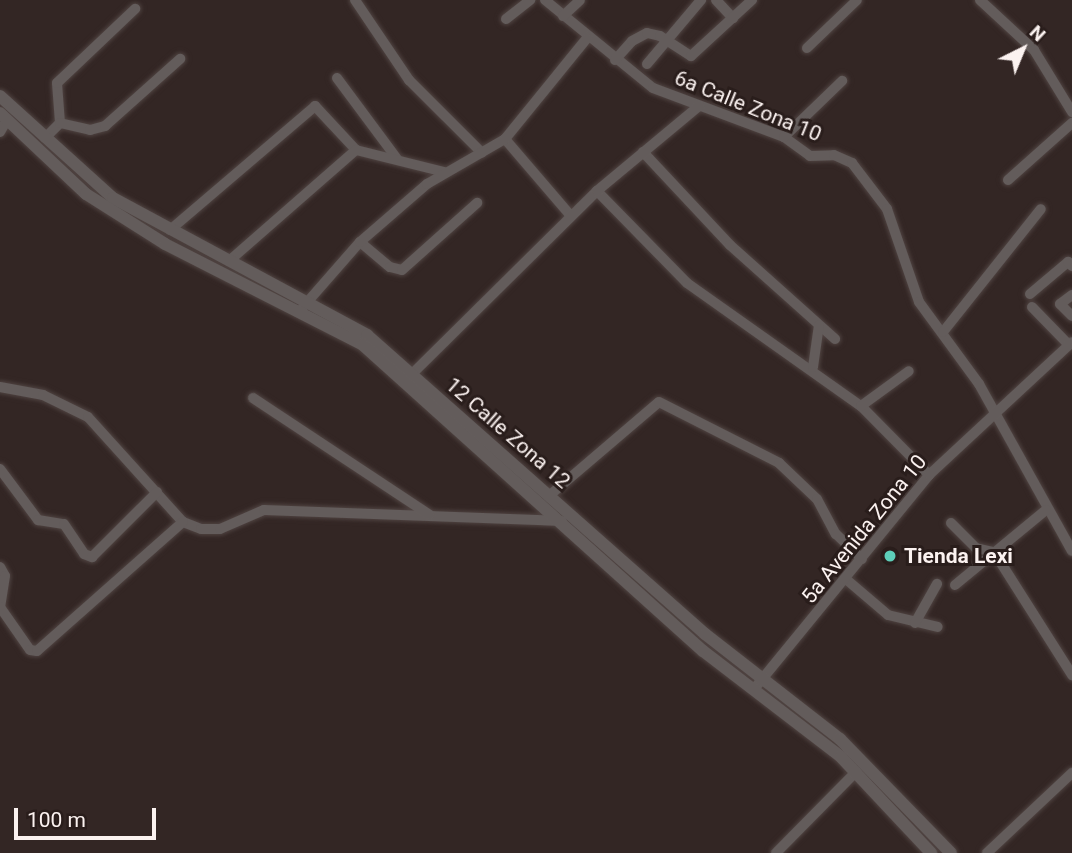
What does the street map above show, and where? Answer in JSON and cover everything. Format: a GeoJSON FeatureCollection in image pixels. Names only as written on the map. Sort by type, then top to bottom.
{"type":"FeatureCollection","features":[{"type":"Feature","properties":{"kind":"street"},"geometry":{"type":"LineString","coordinates":[[355,0],[409,80],[482,153]]}},
{"type":"Feature","properties":{"kind":"street"},"geometry":{"type":"LineString","coordinates":[[506,19],[530,0]]}},
{"type":"Feature","properties":{"kind":"street","name":"6a Calle Zona 10"},"geometry":{"type":"LineString","coordinates":[[545,0],[587,38],[653,88],[784,137],[810,156],[834,155],[852,163],[887,209],[919,302],[943,332],[994,411],[1046,510],[1072,551]]}},
{"type":"Feature","properties":{"kind":"street"},"geometry":{"type":"LineString","coordinates":[[563,16],[580,0]]}},
{"type":"Feature","properties":{"kind":"street"},"geometry":{"type":"LineString","coordinates":[[647,64],[701,0]]}},
{"type":"Feature","properties":{"kind":"street"},"geometry":{"type":"LineString","coordinates":[[716,0],[733,18]]}},
{"type":"Feature","properties":{"kind":"street"},"geometry":{"type":"LineString","coordinates":[[615,60],[640,35],[668,41],[691,56],[752,0]]}},
{"type":"Feature","properties":{"kind":"street"},"geometry":{"type":"LineString","coordinates":[[807,48],[857,0]]}},
{"type":"Feature","properties":{"kind":"street"},"geometry":{"type":"LineString","coordinates":[[980,0],[1034,50],[1072,112]]}},
{"type":"Feature","properties":{"kind":"street"},"geometry":{"type":"LineString","coordinates":[[45,138],[60,123],[57,83],[135,9]]}},
{"type":"Feature","properties":{"kind":"street"},"geometry":{"type":"LineString","coordinates":[[304,305],[359,242],[444,172],[505,139],[587,38]]}},
{"type":"Feature","properties":{"kind":"street"},"geometry":{"type":"LineString","coordinates":[[60,123],[90,130],[105,126],[180,59]]}},
{"type":"Feature","properties":{"kind":"street"},"geometry":{"type":"LineString","coordinates":[[338,78],[398,160]]}},
{"type":"Feature","properties":{"kind":"street"},"geometry":{"type":"LineString","coordinates":[[784,137],[842,81]]}},
{"type":"Feature","properties":{"kind":"street","name":"12 Calle Zona 12"},"geometry":{"type":"LineString","coordinates":[[0,96],[92,183],[304,305],[363,345],[704,652],[840,739],[910,820],[931,853]]}},
{"type":"Feature","properties":{"kind":"street"},"geometry":{"type":"LineString","coordinates":[[170,230],[316,106],[356,150],[444,172]]}},
{"type":"Feature","properties":{"kind":"street"},"geometry":{"type":"LineString","coordinates":[[412,374],[597,191],[699,106]]}},
{"type":"Feature","properties":{"kind":"street","name":"12 Calle Zona 12"},"geometry":{"type":"LineString","coordinates":[[2,122],[86,194],[165,244],[368,335],[550,495],[758,685],[951,853]]}},
{"type":"Feature","properties":{"kind":"street"},"geometry":{"type":"LineString","coordinates":[[1008,180],[1072,123]]}},
{"type":"Feature","properties":{"kind":"street"},"geometry":{"type":"LineString","coordinates":[[505,139],[571,216]]}},
{"type":"Feature","properties":{"kind":"street"},"geometry":{"type":"LineString","coordinates":[[229,261],[356,150]]}},
{"type":"Feature","properties":{"kind":"street"},"geometry":{"type":"LineString","coordinates":[[643,152],[730,245],[835,339]]}},
{"type":"Feature","properties":{"kind":"street"},"geometry":{"type":"LineString","coordinates":[[597,191],[687,283],[813,368],[861,406],[872,422],[929,475]]}},
{"type":"Feature","properties":{"kind":"street"},"geometry":{"type":"LineString","coordinates":[[359,242],[390,267],[402,270],[477,203]]}},
{"type":"Feature","properties":{"kind":"street"},"geometry":{"type":"LineString","coordinates":[[943,332],[1041,209]]}},
{"type":"Feature","properties":{"kind":"street"},"geometry":{"type":"LineString","coordinates":[[1030,294],[1068,262],[1072,266]]}},
{"type":"Feature","properties":{"kind":"street"},"geometry":{"type":"LineString","coordinates":[[1072,295],[1060,304],[1072,316]]}},
{"type":"Feature","properties":{"kind":"street"},"geometry":{"type":"LineString","coordinates":[[1032,307],[1071,344]]}},
{"type":"Feature","properties":{"kind":"street"},"geometry":{"type":"LineString","coordinates":[[813,368],[819,325]]}},
{"type":"Feature","properties":{"kind":"street","name":"5a Avenida Zona 10"},"geometry":{"type":"LineString","coordinates":[[758,685],[847,580],[929,475],[994,411],[1071,344]]}},
{"type":"Feature","properties":{"kind":"street"},"geometry":{"type":"LineString","coordinates":[[861,406],[909,371]]}},
{"type":"Feature","properties":{"kind":"street"},"geometry":{"type":"LineString","coordinates":[[0,387],[34,392],[88,417],[183,522],[214,530],[264,510],[430,515],[559,523],[569,513]]}},
{"type":"Feature","properties":{"kind":"street"},"geometry":{"type":"LineString","coordinates":[[253,398],[430,515]]}},
{"type":"Feature","properties":{"kind":"street"},"geometry":{"type":"LineString","coordinates":[[550,495],[659,402],[779,463],[817,499],[836,534],[862,559]]}},
{"type":"Feature","properties":{"kind":"street"},"geometry":{"type":"LineString","coordinates":[[0,469],[38,520],[64,524],[84,554],[92,557],[157,492]]}},
{"type":"Feature","properties":{"kind":"street"},"geometry":{"type":"LineString","coordinates":[[956,585],[1046,510]]}},
{"type":"Feature","properties":{"kind":"street"},"geometry":{"type":"LineString","coordinates":[[0,567],[5,576],[0,608],[30,650],[37,651],[183,522]]}},
{"type":"Feature","properties":{"kind":"street"},"geometry":{"type":"LineString","coordinates":[[951,523],[976,548],[994,552],[1072,675]]}},
{"type":"Feature","properties":{"kind":"street"},"geometry":{"type":"LineString","coordinates":[[847,580],[888,615],[938,627]]}},
{"type":"Feature","properties":{"kind":"street"},"geometry":{"type":"LineString","coordinates":[[915,623],[937,584]]}},
{"type":"Feature","properties":{"kind":"street"},"geometry":{"type":"LineString","coordinates":[[776,853],[856,772]]}},
{"type":"Feature","properties":{"kind":"street"},"geometry":{"type":"LineString","coordinates":[[987,853],[1072,773]]}},
{"type":"Feature","properties":{"kind":"place","name":"Tienda Lexi"},"geometry":{"type":"Point","coordinates":[890,556]}}]}
